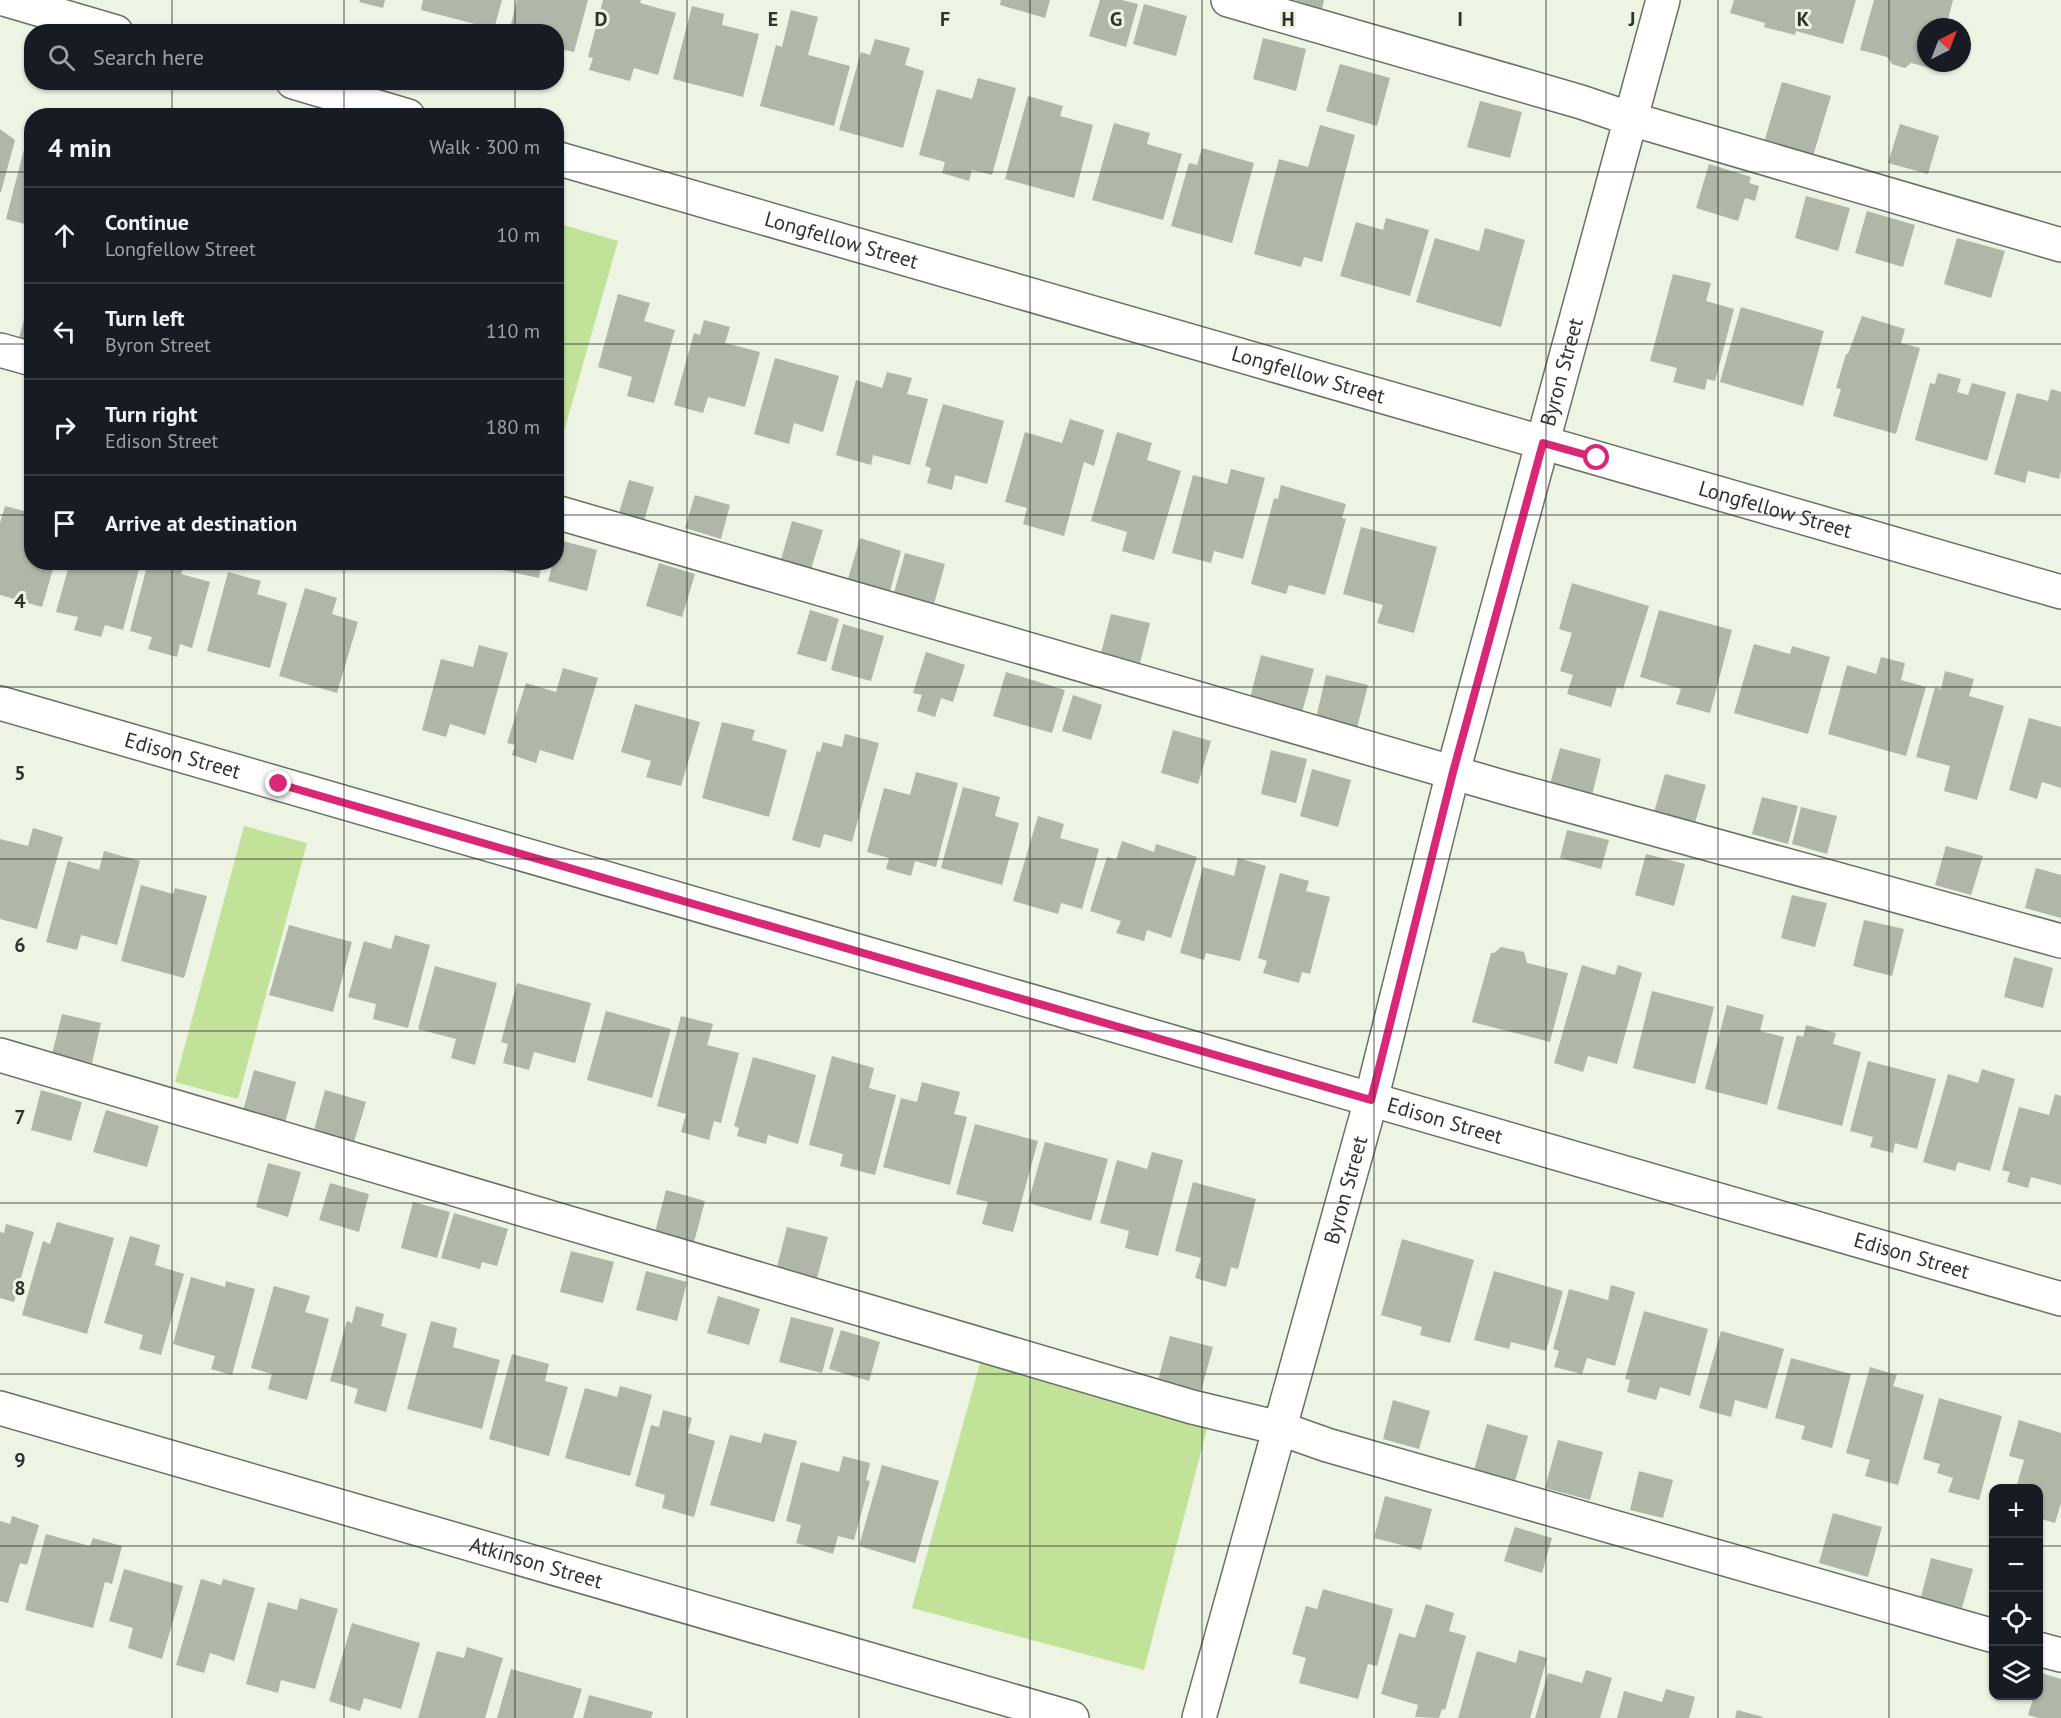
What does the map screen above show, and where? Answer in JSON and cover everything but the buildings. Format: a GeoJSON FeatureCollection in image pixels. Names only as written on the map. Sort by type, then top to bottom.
{"type":"FeatureCollection","features":[{"type":"Feature","properties":{"kind":"street"},"geometry":{"type":"LineString","coordinates":[[7,0],[89,24]]}},
{"type":"Feature","properties":{"kind":"street"},"geometry":{"type":"LineString","coordinates":[[1228,0],[2061,245]]}},
{"type":"Feature","properties":{"kind":"street","name":"Byron Street"},"geometry":{"type":"LineString","coordinates":[[1199,1718],[1371,1100],[1453,772],[1663,0]]}},
{"type":"Feature","properties":{"kind":"street"},"geometry":{"type":"LineString","coordinates":[[320,90],[381,108]]}},
{"type":"Feature","properties":{"kind":"street","name":"Longfellow Street"},"geometry":{"type":"LineString","coordinates":[[564,160],[2061,592]]}},
{"type":"Feature","properties":{"kind":"street"},"geometry":{"type":"LineString","coordinates":[[0,350],[24,357]]}},
{"type":"Feature","properties":{"kind":"street"},"geometry":{"type":"LineString","coordinates":[[564,514],[1453,772],[2061,941]]}},
{"type":"Feature","properties":{"kind":"street","name":"Edison Street"},"geometry":{"type":"LineString","coordinates":[[0,703],[2061,1299]]}},
{"type":"Feature","properties":{"kind":"street"},"geometry":{"type":"LineString","coordinates":[[0,1055],[1181,1403],[1279,1428],[1327,1445],[1989,1635]]}},
{"type":"Feature","properties":{"kind":"street","name":"Atkinson Street"},"geometry":{"type":"LineString","coordinates":[[0,1408],[1072,1718]]}},
{"type":"Feature","properties":{"kind":"street"},"geometry":{"type":"LineString","coordinates":[[2043,1650],[2061,1655]]}},
{"type":"Feature","properties":{"kind":"green space"},"geometry":{"type":"Polygon","coordinates":[[[564,225],[618,241],[564,431],[564,225]]]}},
{"type":"Feature","properties":{"kind":"green space"},"geometry":{"type":"Polygon","coordinates":[[[244,826],[307,843],[238,1099],[175,1082],[244,826]]]}},
{"type":"Feature","properties":{"kind":"green space"},"geometry":{"type":"Polygon","coordinates":[[[980,1363],[1208,1425],[1144,1670],[912,1608],[980,1363]]]}},
{"type":"Feature","properties":{"kind":"route"},"geometry":{"type":"LineString","coordinates":[[279,784],[1371,1100],[1453,772],[1543,443],[1597,458]]}}]}
